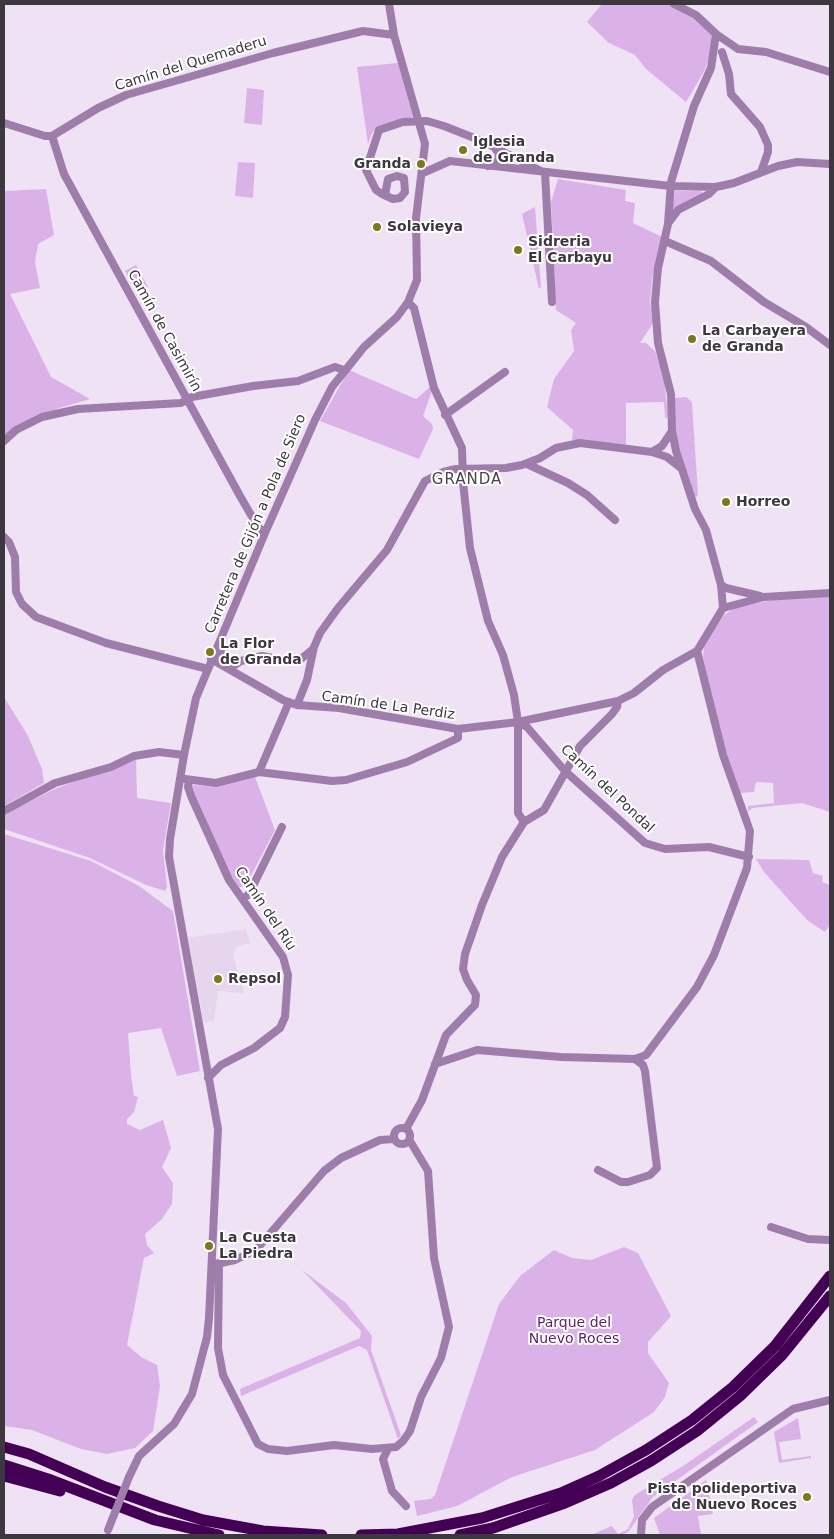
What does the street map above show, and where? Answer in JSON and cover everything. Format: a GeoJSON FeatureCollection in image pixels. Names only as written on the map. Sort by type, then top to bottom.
{"type":"FeatureCollection","features":[{"type":"Feature","properties":{"kind":"highway"},"geometry":{"type":"LineString","coordinates":[[361,1535],[398,1534],[482,1518],[561,1493],[607,1472],[646,1450],[692,1420],[733,1387],[776,1346],[830,1276]]}},
{"type":"Feature","properties":{"kind":"highway"},"geometry":{"type":"LineString","coordinates":[[460,1535],[512,1522],[565,1503],[611,1483],[651,1461],[697,1431],[740,1396],[782,1355],[830,1296]]}},
{"type":"Feature","properties":{"kind":"highway"},"geometry":{"type":"LineString","coordinates":[[4,1447],[29,1454],[158,1506],[203,1520],[263,1531],[322,1535]]}},
{"type":"Feature","properties":{"kind":"highway"},"geometry":{"type":"LineString","coordinates":[[4,1452],[75,1474]]}},
{"type":"Feature","properties":{"kind":"highway"},"geometry":{"type":"LineString","coordinates":[[4,1465],[48,1479],[156,1520],[219,1535]]}},
{"type":"Feature","properties":{"kind":"highway"},"geometry":{"type":"LineString","coordinates":[[4,1476],[43,1485],[126,1515],[194,1535]]}},
{"type":"Feature","properties":{"kind":"street"},"geometry":{"type":"LineString","coordinates":[[389,4],[394,34],[424,134],[428,166],[450,161],[670,186],[716,187],[797,162],[830,164]]}},
{"type":"Feature","properties":{"kind":"street"},"geometry":{"type":"LineString","coordinates":[[674,4],[696,15],[716,34],[743,50]]}},
{"type":"Feature","properties":{"kind":"street","name":"Camín del Quemaderu"},"geometry":{"type":"LineString","coordinates":[[52,136],[84,115],[126,95],[272,53],[363,31],[394,34]]}},
{"type":"Feature","properties":{"kind":"street"},"geometry":{"type":"LineString","coordinates":[[716,34],[718,52],[729,74],[731,94],[760,126],[768,145],[768,152],[761,172]]}},
{"type":"Feature","properties":{"kind":"street"},"geometry":{"type":"LineString","coordinates":[[718,52],[743,50],[766,52],[830,72]]}},
{"type":"Feature","properties":{"kind":"street"},"geometry":{"type":"LineString","coordinates":[[718,52],[694,106],[670,186],[668,224],[658,268],[655,302],[658,343],[671,394],[672,431],[694,509],[706,530],[721,584],[723,608],[764,597],[830,593]]}},
{"type":"Feature","properties":{"kind":"street"},"geometry":{"type":"LineString","coordinates":[[385,196],[376,190],[366,173],[378,130],[387,126],[420,120],[444,126],[494,147],[545,173]]}},
{"type":"Feature","properties":{"kind":"street"},"geometry":{"type":"LineString","coordinates":[[4,123],[45,136],[52,136]]}},
{"type":"Feature","properties":{"kind":"street"},"geometry":{"type":"LineString","coordinates":[[424,134],[436,126],[444,126]]}},
{"type":"Feature","properties":{"kind":"street","name":"Camín de Casimirín"},"geometry":{"type":"LineString","coordinates":[[52,136],[64,174],[258,527],[265,533]]}},
{"type":"Feature","properties":{"kind":"street"},"geometry":{"type":"LineString","coordinates":[[486,166],[498,162],[499,154],[494,147]]}},
{"type":"Feature","properties":{"kind":"street","name":"Carretera de Gijón a Pola de Siero"},"geometry":{"type":"LineString","coordinates":[[107,1533],[139,1456],[174,1424],[192,1394],[207,1337],[216,1264],[218,1129],[169,857],[170,839],[184,755],[196,698],[265,533],[315,420],[332,387],[364,347],[397,317],[408,302],[418,272],[416,218],[423,173],[428,166]]}},
{"type":"Feature","properties":{"kind":"street"},"geometry":{"type":"LineString","coordinates":[[545,173],[552,302]]}},
{"type":"Feature","properties":{"kind":"street"},"geometry":{"type":"LineString","coordinates":[[668,224],[678,210],[709,194],[716,187]]}},
{"type":"Feature","properties":{"kind":"street"},"geometry":{"type":"LineString","coordinates":[[665,241],[711,261],[764,302],[806,327],[830,345]]}},
{"type":"Feature","properties":{"kind":"street"},"geometry":{"type":"LineString","coordinates":[[408,302],[414,308],[430,376],[445,415],[460,441],[470,548],[488,621],[503,655],[511,680],[518,722],[518,813],[524,822]]}},
{"type":"Feature","properties":{"kind":"street"},"geometry":{"type":"LineString","coordinates":[[4,441],[16,430],[56,413],[78,408],[181,404],[192,397],[253,386],[298,381],[335,367],[344,370]]}},
{"type":"Feature","properties":{"kind":"street"},"geometry":{"type":"LineString","coordinates":[[445,415],[505,372]]}},
{"type":"Feature","properties":{"kind":"street"},"geometry":{"type":"LineString","coordinates":[[652,452],[662,446],[672,431]]}},
{"type":"Feature","properties":{"kind":"street"},"geometry":{"type":"LineString","coordinates":[[229,669],[242,661],[262,656],[289,661],[301,659],[310,654],[328,621],[387,550],[425,481],[443,472],[462,469],[506,468],[528,464],[556,448],[580,443],[652,452],[667,458],[681,468]]}},
{"type":"Feature","properties":{"kind":"street"},"geometry":{"type":"LineString","coordinates":[[528,464],[581,491],[615,520]]}},
{"type":"Feature","properties":{"kind":"street"},"geometry":{"type":"LineString","coordinates":[[4,537],[15,557],[16,592],[22,604],[36,617],[106,643],[208,669]]}},
{"type":"Feature","properties":{"kind":"street"},"geometry":{"type":"LineString","coordinates":[[721,584],[726,588],[764,597]]}},
{"type":"Feature","properties":{"kind":"street","name":"Camín de La Perdiz"},"geometry":{"type":"LineString","coordinates":[[211,659],[289,702],[298,705],[348,710],[458,729],[518,722],[618,701],[634,693],[663,670],[696,651],[723,608]]}},
{"type":"Feature","properties":{"kind":"street"},"geometry":{"type":"LineString","coordinates":[[220,638],[222,664]]}},
{"type":"Feature","properties":{"kind":"street"},"geometry":{"type":"LineString","coordinates":[[298,705],[308,680],[314,647]]}},
{"type":"Feature","properties":{"kind":"street"},"geometry":{"type":"LineString","coordinates":[[435,1064],[477,1050],[561,1057],[635,1059],[646,1055],[707,972],[729,918],[749,857],[750,831],[723,755],[696,651]]}},
{"type":"Feature","properties":{"kind":"street"},"geometry":{"type":"LineString","coordinates":[[406,1129],[422,1100],[446,1035],[475,1005],[476,995],[464,974],[465,954],[482,905],[502,857],[524,822],[544,810],[580,746],[612,714],[617,707],[618,701]]}},
{"type":"Feature","properties":{"kind":"street"},"geometry":{"type":"LineString","coordinates":[[259,772],[289,702]]}},
{"type":"Feature","properties":{"kind":"street","name":"Camín del Pondal"},"geometry":{"type":"LineString","coordinates":[[518,722],[527,727],[565,771],[628,828],[651,846],[665,850],[709,847],[749,857]]}},
{"type":"Feature","properties":{"kind":"street"},"geometry":{"type":"LineString","coordinates":[[181,778],[216,783],[259,772],[332,781],[358,778],[407,762],[458,738],[458,729]]}},
{"type":"Feature","properties":{"kind":"street"},"geometry":{"type":"LineString","coordinates":[[4,811],[55,783],[110,767],[134,756],[159,752],[184,755]]}},
{"type":"Feature","properties":{"kind":"street","name":"Camín del Ríu"},"geometry":{"type":"LineString","coordinates":[[189,780],[188,787],[191,796],[229,880],[284,957],[288,975],[285,1017],[276,1032],[254,1048],[221,1065],[208,1078]]}},
{"type":"Feature","properties":{"kind":"street"},"geometry":{"type":"LineString","coordinates":[[243,899],[249,894],[282,827]]}},
{"type":"Feature","properties":{"kind":"street"},"geometry":{"type":"LineString","coordinates":[[598,1170],[621,1182],[628,1182],[650,1175],[657,1168],[645,1071],[643,1065],[635,1059]]}},
{"type":"Feature","properties":{"kind":"street"},"geometry":{"type":"LineString","coordinates":[[394,1139],[380,1140],[341,1158],[324,1171],[256,1250],[235,1260],[216,1264],[218,1348],[223,1374],[258,1444],[268,1449],[287,1451],[334,1445],[388,1449],[404,1441],[410,1431],[421,1397],[441,1358],[450,1327],[434,1258],[428,1171],[410,1141],[410,1133],[406,1129],[398,1129],[394,1133],[394,1139],[400,1145],[410,1141]]}},
{"type":"Feature","properties":{"kind":"street"},"geometry":{"type":"LineString","coordinates":[[771,1227],[808,1239],[830,1240]]}},
{"type":"Feature","properties":{"kind":"street"},"geometry":{"type":"LineString","coordinates":[[640,1535],[642,1520],[652,1507],[793,1409],[830,1400]]}},
{"type":"Feature","properties":{"kind":"street"},"geometry":{"type":"LineString","coordinates":[[388,1449],[383,1459],[392,1490],[406,1506]]}},
{"type":"Feature","properties":{"kind":"shaded area","name":"Repsol"},"geometry":{"type":"Polygon","coordinates":[[[246,929],[250,943],[237,946],[233,955],[244,993],[218,991],[214,1021],[204,1023],[188,938],[246,929]]]}},
{"type":"Feature","properties":{"kind":"green space"},"geometry":{"type":"Polygon","coordinates":[[[602,4],[667,4],[689,14],[712,33],[710,54],[705,70],[686,102],[646,69],[635,55],[609,43],[587,22],[602,4]]]}},
{"type":"Feature","properties":{"kind":"green space"},"geometry":{"type":"Polygon","coordinates":[[[398,63],[413,117],[379,126],[372,133],[368,144],[357,67],[398,63]]]}},
{"type":"Feature","properties":{"kind":"green space"},"geometry":{"type":"Polygon","coordinates":[[[247,88],[264,90],[262,125],[244,123],[247,88]]]}},
{"type":"Feature","properties":{"kind":"green space"},"geometry":{"type":"Polygon","coordinates":[[[238,162],[255,163],[253,198],[235,196],[238,162]]]}},
{"type":"Feature","properties":{"kind":"green space"},"geometry":{"type":"Polygon","coordinates":[[[558,179],[626,190],[625,201],[635,203],[633,223],[662,237],[652,280],[650,303],[655,320],[640,343],[646,343],[655,351],[664,377],[668,417],[665,418],[664,402],[626,403],[626,445],[572,440],[573,430],[547,407],[554,379],[574,351],[571,330],[576,323],[556,310],[551,202],[558,179]]]}},
{"type":"Feature","properties":{"kind":"green space"},"geometry":{"type":"Polygon","coordinates":[[[46,189],[54,235],[38,244],[35,262],[40,288],[10,294],[51,377],[90,399],[59,408],[4,439],[4,191],[46,189]]]}},
{"type":"Feature","properties":{"kind":"green space"},"geometry":{"type":"Polygon","coordinates":[[[675,191],[701,191],[703,194],[672,212],[675,191]]]}},
{"type":"Feature","properties":{"kind":"green space"},"geometry":{"type":"Polygon","coordinates":[[[535,207],[541,287],[539,289],[522,214],[535,207]]]}},
{"type":"Feature","properties":{"kind":"green space"},"geometry":{"type":"Polygon","coordinates":[[[136,265],[148,287],[137,293],[125,271],[136,265]]]}},
{"type":"Feature","properties":{"kind":"green space"},"geometry":{"type":"Polygon","coordinates":[[[349,370],[416,399],[430,387],[432,391],[423,416],[432,424],[433,429],[419,459],[320,421],[349,370]]]}},
{"type":"Feature","properties":{"kind":"green space"},"geometry":{"type":"Polygon","coordinates":[[[686,397],[692,402],[698,495],[695,498],[677,446],[675,432],[675,398],[686,397]]]}},
{"type":"Feature","properties":{"kind":"green space"},"geometry":{"type":"Polygon","coordinates":[[[830,595],[830,812],[802,803],[752,808],[748,812],[748,806],[774,803],[773,783],[756,782],[754,792],[740,793],[727,758],[709,688],[703,658],[704,646],[723,616],[734,608],[772,600],[830,595]]]}},
{"type":"Feature","properties":{"kind":"green space"},"geometry":{"type":"Polygon","coordinates":[[[4,697],[28,736],[42,769],[44,783],[4,806],[4,697]]]}},
{"type":"Feature","properties":{"kind":"green space"},"geometry":{"type":"Polygon","coordinates":[[[136,759],[137,798],[171,803],[163,850],[167,887],[165,891],[146,885],[90,858],[4,829],[4,816],[19,807],[57,788],[136,759]]]}},
{"type":"Feature","properties":{"kind":"green space"},"geometry":{"type":"Polygon","coordinates":[[[255,777],[275,830],[245,887],[238,887],[230,874],[191,787],[194,785],[217,787],[255,777]]]}},
{"type":"Feature","properties":{"kind":"green space"},"geometry":{"type":"Polygon","coordinates":[[[4,834],[91,861],[139,886],[173,911],[200,1071],[177,1076],[161,1028],[128,1033],[134,1096],[138,1097],[134,1112],[127,1119],[127,1124],[140,1130],[163,1120],[171,1148],[162,1167],[173,1183],[172,1204],[162,1219],[145,1234],[147,1245],[154,1253],[144,1258],[127,1345],[141,1357],[157,1365],[160,1386],[153,1431],[135,1448],[107,1454],[81,1449],[32,1430],[4,1426],[4,834]]]}},
{"type":"Feature","properties":{"kind":"green space"},"geometry":{"type":"Polygon","coordinates":[[[756,859],[809,860],[813,873],[823,876],[822,882],[830,885],[830,925],[825,932],[807,920],[764,872],[756,859]]]}},
{"type":"Feature","properties":{"kind":"green space","name":"Parque del Nuevo Roces"},"geometry":{"type":"Polygon","coordinates":[[[624,1247],[638,1253],[671,1316],[648,1342],[648,1353],[669,1383],[665,1397],[654,1412],[595,1450],[512,1477],[457,1506],[417,1516],[414,1501],[431,1499],[435,1495],[499,1304],[520,1276],[554,1250],[572,1258],[591,1260],[624,1247]]]}},
{"type":"Feature","properties":{"kind":"green space"},"geometry":{"type":"Polygon","coordinates":[[[302,1270],[346,1303],[372,1336],[371,1350],[401,1435],[398,1439],[367,1350],[359,1346],[241,1396],[240,1389],[360,1338],[361,1331],[302,1270]]]}},
{"type":"Feature","properties":{"kind":"green space"},"geometry":{"type":"Polygon","coordinates":[[[754,1417],[758,1422],[653,1497],[628,1532],[622,1535],[591,1535],[612,1526],[618,1534],[628,1529],[634,1516],[632,1500],[635,1495],[683,1466],[754,1417]]]}},
{"type":"Feature","properties":{"kind":"green space"},"geometry":{"type":"Polygon","coordinates":[[[798,1418],[801,1439],[779,1442],[782,1460],[811,1456],[811,1458],[779,1463],[774,1432],[798,1418]]]}},
{"type":"Feature","properties":{"kind":"green space"},"geometry":{"type":"Polygon","coordinates":[[[706,1480],[713,1514],[698,1516],[701,1535],[660,1535],[654,1518],[706,1480]]]}},
{"type":"Feature","properties":{"kind":"place","name":"Iglesia de Granda"},"geometry":{"type":"Point","coordinates":[463,150]}},
{"type":"Feature","properties":{"kind":"place","name":"Granda"},"geometry":{"type":"Point","coordinates":[421,164]}},
{"type":"Feature","properties":{"kind":"place","name":"Solavieya"},"geometry":{"type":"Point","coordinates":[377,227]}},
{"type":"Feature","properties":{"kind":"place","name":"Sidreria El Carbayu"},"geometry":{"type":"Point","coordinates":[518,250]}},
{"type":"Feature","properties":{"kind":"place","name":"La Carbayera de Granda"},"geometry":{"type":"Point","coordinates":[692,339]}},
{"type":"Feature","properties":{"kind":"place","name":"Horreo"},"geometry":{"type":"Point","coordinates":[726,502]}},
{"type":"Feature","properties":{"kind":"place","name":"La Flor de Granda"},"geometry":{"type":"Point","coordinates":[210,652]}},
{"type":"Feature","properties":{"kind":"place","name":"Repsol"},"geometry":{"type":"Point","coordinates":[218,979]}},
{"type":"Feature","properties":{"kind":"place","name":"La Cuesta La Piedra"},"geometry":{"type":"Point","coordinates":[209,1246]}},
{"type":"Feature","properties":{"kind":"place","name":"Pista polideportiva de Nuevo Roces"},"geometry":{"type":"Point","coordinates":[807,1497]}},
{"type":"Feature","properties":{"kind":"district","name":"GRANDA"},"geometry":{"type":"Point","coordinates":[467,480]}}]}
